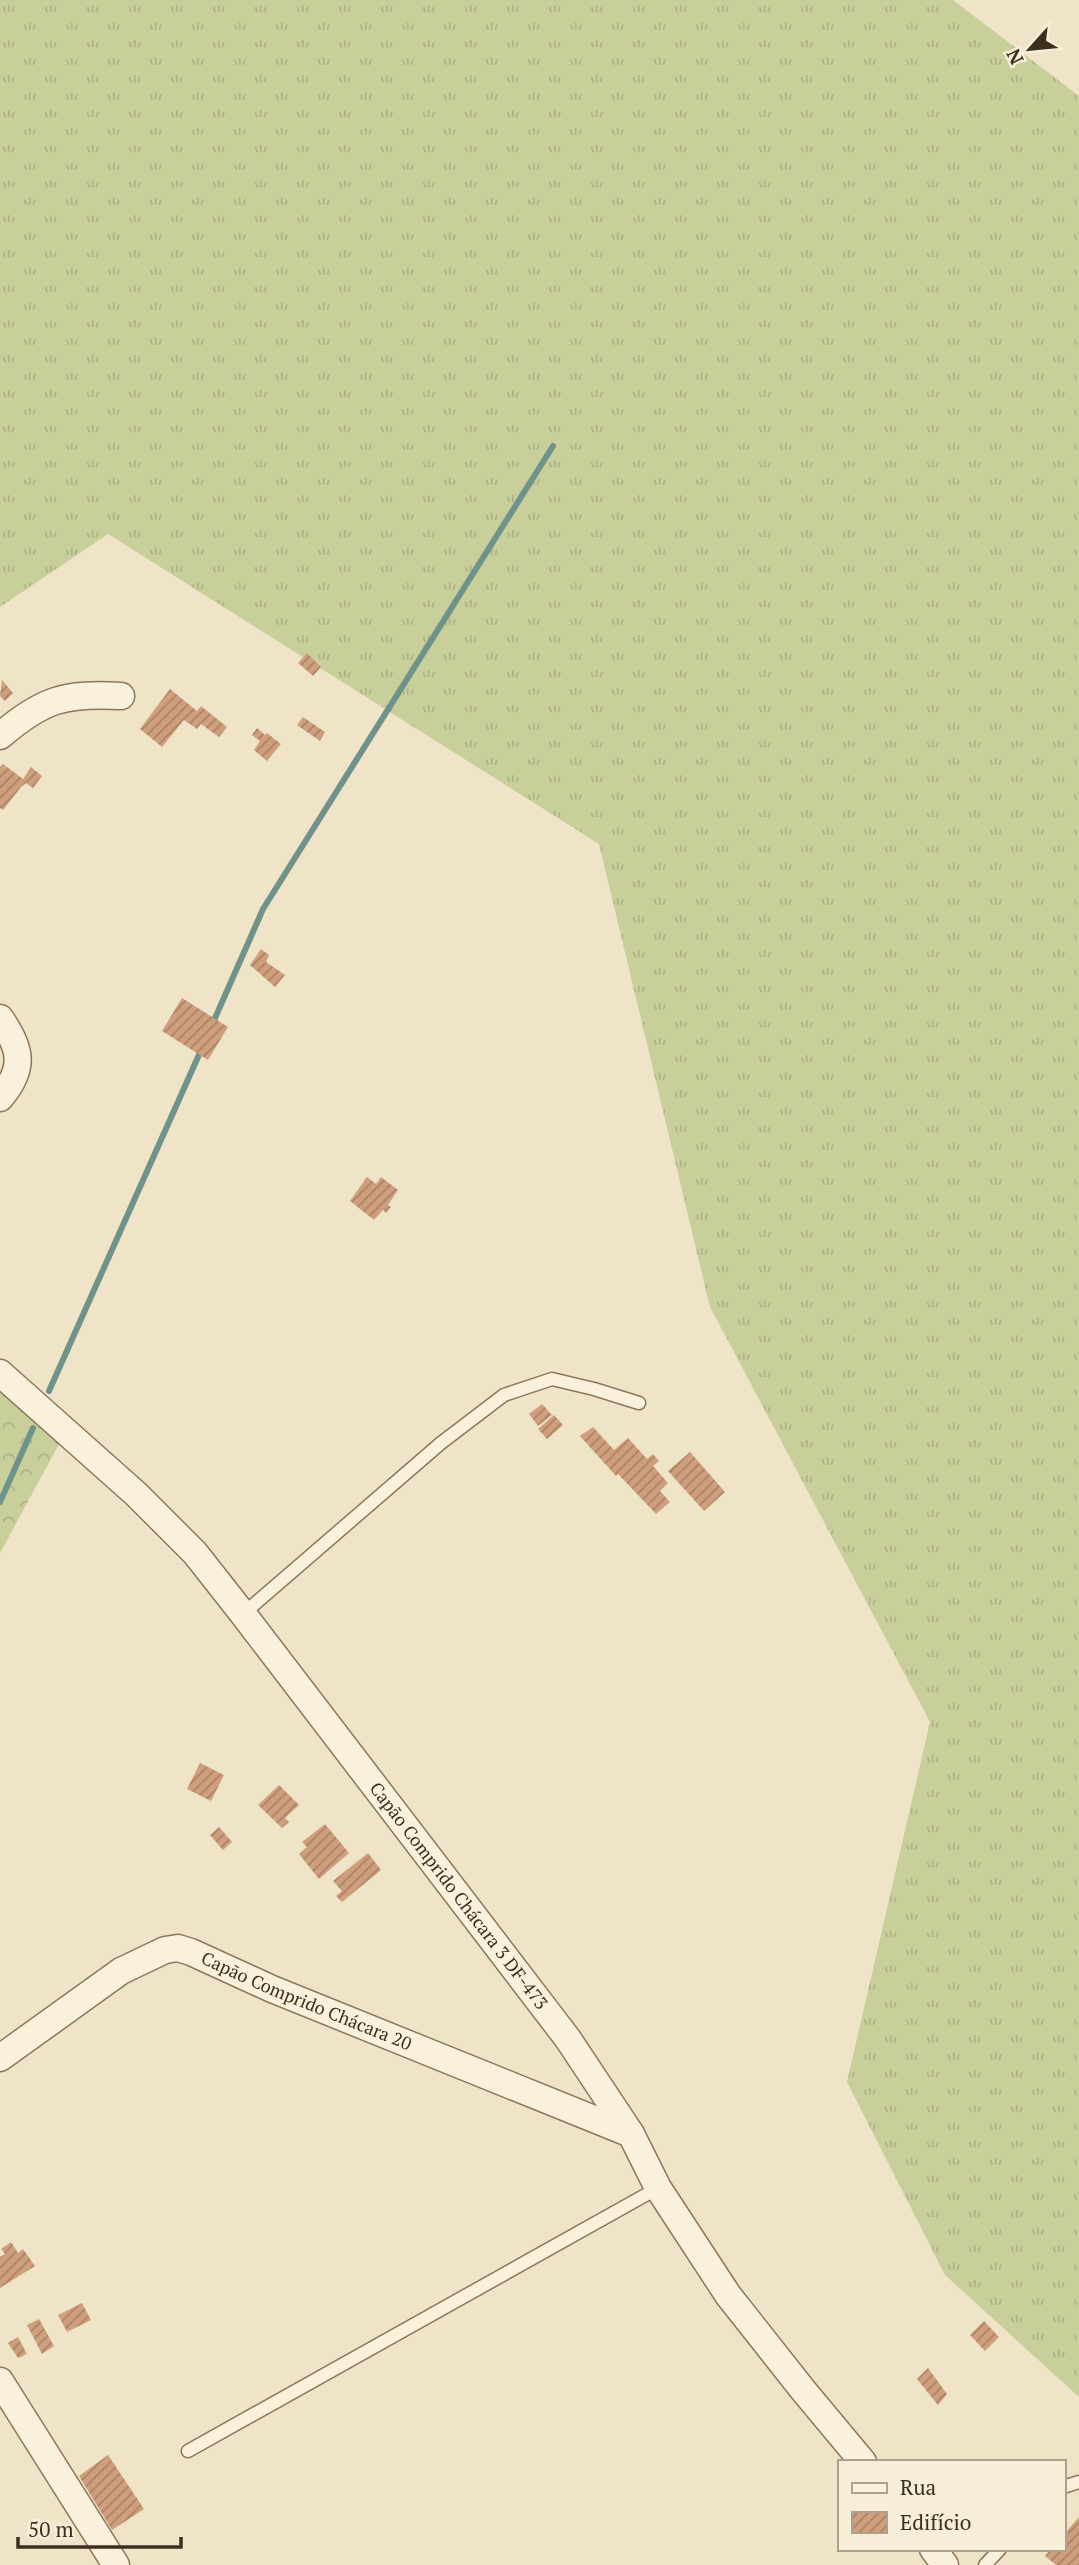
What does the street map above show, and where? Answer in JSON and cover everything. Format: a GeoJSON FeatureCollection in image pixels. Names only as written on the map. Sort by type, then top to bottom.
{"type":"FeatureCollection","features":[{"type":"Feature","properties":{"kind":"street"},"geometry":{"type":"LineString","coordinates":[[0,736],[30,712],[51,701],[83,694],[121,696]]}},
{"type":"Feature","properties":{"kind":"street"},"geometry":{"type":"LineString","coordinates":[[0,1018],[12,1035],[19,1054],[15,1074],[0,1098]]}},
{"type":"Feature","properties":{"kind":"street","name":"Capão Comprido Chácara 3 DF-473"},"geometry":{"type":"LineString","coordinates":[[0,1373],[136,1494],[195,1553],[418,1840],[568,2039],[631,2134],[658,2188],[728,2295],[861,2460]]}},
{"type":"Feature","properties":{"kind":"street","name":"Capão Comprido Chácara 20"},"geometry":{"type":"LineString","coordinates":[[0,2058],[121,1971],[165,1950],[178,1948],[272,1989],[631,2134]]}},
{"type":"Feature","properties":{"kind":"street"},"geometry":{"type":"LineString","coordinates":[[0,2381],[116,2565]]}},
{"type":"Feature","properties":{"kind":"lane"},"geometry":{"type":"LineString","coordinates":[[243,1614],[440,1443],[504,1395],[552,1379],[639,1403]]}},
{"type":"Feature","properties":{"kind":"lane"},"geometry":{"type":"LineString","coordinates":[[188,2451],[658,2188]]}},
{"type":"Feature","properties":{"kind":"lane"},"geometry":{"type":"LineString","coordinates":[[985,2565],[998,2551]]}},
{"type":"Feature","properties":{"kind":"green space"},"geometry":{"type":"Polygon","coordinates":[[[0,0],[953,0],[1079,96],[1079,2397],[945,2275],[847,2082],[930,1722],[710,1307],[599,844],[108,534],[0,607],[0,0]]]}},
{"type":"Feature","properties":{"kind":"green space"},"geometry":{"type":"Polygon","coordinates":[[[0,1391],[64,1435],[0,1553],[0,1391]]]}},
{"type":"Feature","properties":{"kind":"building"},"geometry":{"type":"Polygon","coordinates":[[[307,653],[321,667],[313,676],[298,663],[307,653]]]}},
{"type":"Feature","properties":{"kind":"building"},"geometry":{"type":"Polygon","coordinates":[[[2,680],[13,693],[5,701],[0,696],[2,680]]]}},
{"type":"Feature","properties":{"kind":"building"},"geometry":{"type":"Polygon","coordinates":[[[170,689],[197,711],[201,706],[227,727],[219,737],[201,724],[197,729],[184,720],[162,747],[140,729],[170,689]]]}},
{"type":"Feature","properties":{"kind":"building"},"geometry":{"type":"Polygon","coordinates":[[[303,717],[325,732],[320,741],[297,725],[303,717]]]}},
{"type":"Feature","properties":{"kind":"building"},"geometry":{"type":"Polygon","coordinates":[[[257,728],[281,744],[267,761],[254,750],[260,741],[252,735],[257,728]]]}},
{"type":"Feature","properties":{"kind":"building"},"geometry":{"type":"Polygon","coordinates":[[[3,764],[23,779],[31,767],[42,776],[33,788],[26,783],[21,787],[3,810],[0,808],[0,767],[3,764]]]}},
{"type":"Feature","properties":{"kind":"building"},"geometry":{"type":"Polygon","coordinates":[[[261,949],[269,955],[266,962],[285,975],[275,987],[250,965],[261,949]]]}},
{"type":"Feature","properties":{"kind":"building"},"geometry":{"type":"Polygon","coordinates":[[[182,998],[228,1027],[208,1060],[162,1031],[182,998]]]}},
{"type":"Feature","properties":{"kind":"building"},"geometry":{"type":"Polygon","coordinates":[[[367,1177],[376,1184],[381,1177],[398,1190],[388,1205],[391,1207],[386,1213],[383,1210],[374,1220],[350,1201],[367,1177]]]}},
{"type":"Feature","properties":{"kind":"building"},"geometry":{"type":"Polygon","coordinates":[[[542,1404],[552,1415],[538,1426],[529,1414],[542,1404]]]}},
{"type":"Feature","properties":{"kind":"building"},"geometry":{"type":"Polygon","coordinates":[[[554,1415],[563,1425],[547,1439],[538,1429],[554,1415]]]}},
{"type":"Feature","properties":{"kind":"building"},"geometry":{"type":"Polygon","coordinates":[[[593,1427],[614,1450],[628,1438],[647,1459],[653,1454],[659,1461],[653,1466],[668,1483],[660,1491],[670,1502],[656,1514],[618,1474],[616,1476],[580,1436],[593,1427]]]}},
{"type":"Feature","properties":{"kind":"building"},"geometry":{"type":"Polygon","coordinates":[[[690,1452],[725,1492],[704,1511],[668,1471],[690,1452]]]}},
{"type":"Feature","properties":{"kind":"building"},"geometry":{"type":"Polygon","coordinates":[[[200,1763],[224,1775],[211,1801],[187,1789],[200,1763]]]}},
{"type":"Feature","properties":{"kind":"building"},"geometry":{"type":"Polygon","coordinates":[[[279,1785],[299,1805],[285,1818],[289,1822],[282,1828],[258,1805],[279,1785]]]}},
{"type":"Feature","properties":{"kind":"building"},"geometry":{"type":"Polygon","coordinates":[[[325,1824],[349,1853],[319,1879],[299,1854],[307,1847],[302,1842],[325,1824]]]}},
{"type":"Feature","properties":{"kind":"building"},"geometry":{"type":"Polygon","coordinates":[[[219,1827],[232,1842],[223,1850],[210,1835],[219,1827]]]}},
{"type":"Feature","properties":{"kind":"building"},"geometry":{"type":"Polygon","coordinates":[[[368,1853],[381,1870],[342,1902],[336,1896],[342,1891],[333,1881],[368,1853]]]}},
{"type":"Feature","properties":{"kind":"building"},"geometry":{"type":"Polygon","coordinates":[[[11,2242],[18,2253],[23,2249],[35,2266],[0,2288],[0,2257],[5,2254],[1,2249],[11,2242]]]}},
{"type":"Feature","properties":{"kind":"building"},"geometry":{"type":"Polygon","coordinates":[[[82,2303],[91,2320],[67,2332],[58,2315],[82,2303]]]}},
{"type":"Feature","properties":{"kind":"building"},"geometry":{"type":"Polygon","coordinates":[[[39,2319],[54,2346],[42,2354],[27,2325],[39,2319]]]}},
{"type":"Feature","properties":{"kind":"building"},"geometry":{"type":"Polygon","coordinates":[[[984,2321],[999,2337],[985,2351],[970,2335],[984,2321]]]}},
{"type":"Feature","properties":{"kind":"building"},"geometry":{"type":"Polygon","coordinates":[[[18,2337],[27,2354],[18,2358],[8,2343],[18,2337]]]}},
{"type":"Feature","properties":{"kind":"building"},"geometry":{"type":"Polygon","coordinates":[[[928,2368],[947,2394],[938,2405],[917,2379],[928,2368]]]}},
{"type":"Feature","properties":{"kind":"building"},"geometry":{"type":"Polygon","coordinates":[[[108,2455],[144,2509],[112,2530],[79,2476],[108,2455]]]}},
{"type":"Feature","properties":{"kind":"building"},"geometry":{"type":"Polygon","coordinates":[[[1079,2517],[1079,2565],[1056,2565],[1045,2556],[1049,2551],[1065,2551],[1065,2538],[1068,2534],[1066,2532],[1079,2517]]]}},
{"type":"Feature","properties":{"kind":"waterway"},"geometry":{"type":"LineString","coordinates":[[212,1025],[263,909],[553,446]]}},
{"type":"Feature","properties":{"kind":"waterway"},"geometry":{"type":"LineString","coordinates":[[49,1391],[202,1048]]}},
{"type":"Feature","properties":{"kind":"waterway"},"geometry":{"type":"LineString","coordinates":[[0,1502],[33,1428]]}}]}
